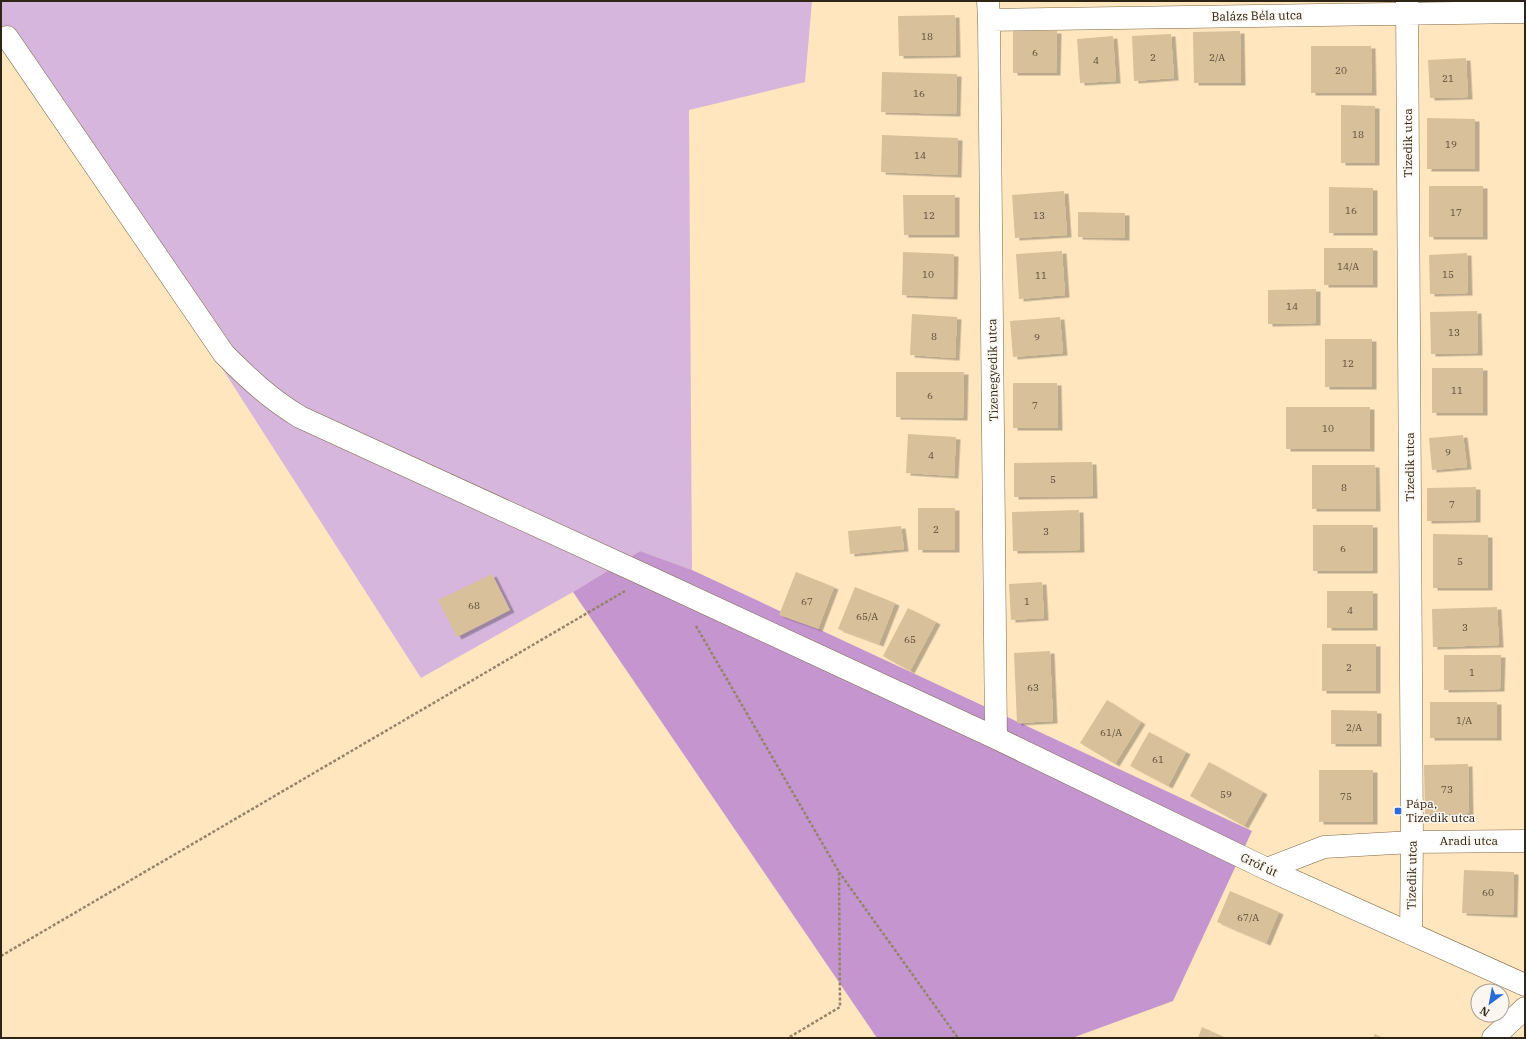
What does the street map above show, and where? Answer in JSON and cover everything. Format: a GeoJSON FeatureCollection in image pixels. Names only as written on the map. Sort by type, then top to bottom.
{"type":"FeatureCollection","features":[{"type":"Feature","properties":{"kind":"street","name":"Balázs Béla utca"},"geometry":{"type":"LineString","coordinates":[[989,10],[1407,7],[1525,12]]}},
{"type":"Feature","properties":{"kind":"street","name":"Tizedik utca"},"geometry":{"type":"LineString","coordinates":[[1407,7],[1412,842],[1411,934]]}},
{"type":"Feature","properties":{"kind":"street","name":"Tizenegyedik utca"},"geometry":{"type":"LineString","coordinates":[[989,10],[996,738]]}},
{"type":"Feature","properties":{"kind":"street","name":"Gróf út"},"geometry":{"type":"LineString","coordinates":[[7,37],[224,354],[252,383],[276,402],[300,417],[996,738],[1267,869],[1525,985]]}},
{"type":"Feature","properties":{"kind":"street","name":"Aradi utca"},"geometry":{"type":"LineString","coordinates":[[1267,869],[1324,846],[1412,842],[1525,841]]}},
{"type":"Feature","properties":{"kind":"street"},"geometry":{"type":"LineString","coordinates":[[1493,1038],[1525,1008]]}},
{"type":"Feature","properties":{"kind":"path"},"geometry":{"type":"LineString","coordinates":[[1,956],[649,577]]}},
{"type":"Feature","properties":{"kind":"path"},"geometry":{"type":"LineString","coordinates":[[695,624],[839,872],[958,1038]]}},
{"type":"Feature","properties":{"kind":"path"},"geometry":{"type":"LineString","coordinates":[[788,1038],[840,1007],[839,872]]}},
{"type":"Feature","properties":{"kind":"shaded area"},"geometry":{"type":"Polygon","coordinates":[[[1,1],[812,1],[805,82],[689,110],[692,570],[640,551],[573,592],[421,678],[1,24],[1,1]]]}},
{"type":"Feature","properties":{"kind":"shaded area"},"geometry":{"type":"Polygon","coordinates":[[[640,551],[692,570],[1252,831],[1173,1001],[1072,1038],[877,1038],[573,592],[640,551]]]}},
{"type":"Feature","properties":{"kind":"building"},"geometry":{"type":"Polygon","coordinates":[[[955,15],[956,55],[899,56],[898,16],[955,15]]]}},
{"type":"Feature","properties":{"kind":"building"},"geometry":{"type":"Polygon","coordinates":[[[1013,31],[1057,31],[1056,73],[1013,73],[1013,31]]]}},
{"type":"Feature","properties":{"kind":"building"},"geometry":{"type":"Polygon","coordinates":[[[1240,31],[1241,83],[1194,83],[1193,32],[1240,31]]]}},
{"type":"Feature","properties":{"kind":"building"},"geometry":{"type":"Polygon","coordinates":[[[1171,34],[1174,78],[1134,81],[1132,36],[1171,34]]]}},
{"type":"Feature","properties":{"kind":"building"},"geometry":{"type":"Polygon","coordinates":[[[1113,36],[1116,81],[1080,83],[1077,39],[1113,36]]]}},
{"type":"Feature","properties":{"kind":"building"},"geometry":{"type":"Polygon","coordinates":[[[1311,46],[1371,46],[1372,93],[1311,93],[1311,46]]]}},
{"type":"Feature","properties":{"kind":"building"},"geometry":{"type":"Polygon","coordinates":[[[1466,58],[1468,97],[1430,98],[1428,60],[1466,58]]]}},
{"type":"Feature","properties":{"kind":"building"},"geometry":{"type":"Polygon","coordinates":[[[882,72],[957,74],[956,114],[881,112],[882,72]]]}},
{"type":"Feature","properties":{"kind":"building"},"geometry":{"type":"Polygon","coordinates":[[[1341,105],[1375,106],[1375,163],[1341,163],[1341,105]]]}},
{"type":"Feature","properties":{"kind":"building"},"geometry":{"type":"Polygon","coordinates":[[[1427,118],[1475,119],[1475,169],[1427,169],[1427,118]]]}},
{"type":"Feature","properties":{"kind":"building"},"geometry":{"type":"Polygon","coordinates":[[[882,135],[958,138],[957,175],[881,172],[882,135]]]}},
{"type":"Feature","properties":{"kind":"building"},"geometry":{"type":"Polygon","coordinates":[[[1429,186],[1483,186],[1483,237],[1429,237],[1429,186]]]}},
{"type":"Feature","properties":{"kind":"building"},"geometry":{"type":"Polygon","coordinates":[[[1329,187],[1373,188],[1373,233],[1329,233],[1329,187]]]}},
{"type":"Feature","properties":{"kind":"building"},"geometry":{"type":"Polygon","coordinates":[[[1064,191],[1067,235],[1015,238],[1012,195],[1064,191]]]}},
{"type":"Feature","properties":{"kind":"building"},"geometry":{"type":"Polygon","coordinates":[[[903,195],[955,195],[955,235],[904,235],[903,195]]]}},
{"type":"Feature","properties":{"kind":"building"},"geometry":{"type":"Polygon","coordinates":[[[1078,212],[1125,213],[1125,238],[1078,237],[1078,212]]]}},
{"type":"Feature","properties":{"kind":"building"},"geometry":{"type":"Polygon","coordinates":[[[1324,248],[1373,248],[1373,285],[1324,285],[1324,248]]]}},
{"type":"Feature","properties":{"kind":"building"},"geometry":{"type":"Polygon","coordinates":[[[1062,251],[1065,295],[1019,299],[1016,254],[1062,251]]]}},
{"type":"Feature","properties":{"kind":"building"},"geometry":{"type":"Polygon","coordinates":[[[903,252],[954,254],[953,297],[902,295],[903,252]]]}},
{"type":"Feature","properties":{"kind":"building"},"geometry":{"type":"Polygon","coordinates":[[[1467,253],[1468,293],[1430,294],[1429,255],[1467,253]]]}},
{"type":"Feature","properties":{"kind":"building"},"geometry":{"type":"Polygon","coordinates":[[[1316,289],[1316,323],[1268,324],[1268,290],[1316,289]]]}},
{"type":"Feature","properties":{"kind":"building"},"geometry":{"type":"Polygon","coordinates":[[[1477,311],[1478,353],[1431,354],[1430,312],[1477,311]]]}},
{"type":"Feature","properties":{"kind":"building"},"geometry":{"type":"Polygon","coordinates":[[[912,314],[957,317],[955,358],[910,355],[912,314]]]}},
{"type":"Feature","properties":{"kind":"building"},"geometry":{"type":"Polygon","coordinates":[[[1060,317],[1063,353],[1013,357],[1010,321],[1060,317]]]}},
{"type":"Feature","properties":{"kind":"building"},"geometry":{"type":"Polygon","coordinates":[[[1325,339],[1372,339],[1372,387],[1325,387],[1325,339]]]}},
{"type":"Feature","properties":{"kind":"building"},"geometry":{"type":"Polygon","coordinates":[[[1432,368],[1483,368],[1483,413],[1432,413],[1432,368]]]}},
{"type":"Feature","properties":{"kind":"building"},"geometry":{"type":"Polygon","coordinates":[[[896,372],[964,372],[963,418],[896,417],[896,372]]]}},
{"type":"Feature","properties":{"kind":"building"},"geometry":{"type":"Polygon","coordinates":[[[1013,383],[1057,383],[1058,428],[1013,428],[1013,383]]]}},
{"type":"Feature","properties":{"kind":"building"},"geometry":{"type":"Polygon","coordinates":[[[1286,407],[1370,407],[1370,449],[1286,449],[1286,407]]]}},
{"type":"Feature","properties":{"kind":"building"},"geometry":{"type":"Polygon","coordinates":[[[908,434],[956,437],[954,476],[906,473],[908,434]]]}},
{"type":"Feature","properties":{"kind":"building"},"geometry":{"type":"Polygon","coordinates":[[[1463,435],[1467,467],[1432,470],[1429,438],[1463,435]]]}},
{"type":"Feature","properties":{"kind":"building"},"geometry":{"type":"Polygon","coordinates":[[[1092,462],[1093,496],[1014,497],[1014,463],[1092,462]]]}},
{"type":"Feature","properties":{"kind":"building"},"geometry":{"type":"Polygon","coordinates":[[[1312,465],[1375,465],[1376,509],[1312,509],[1312,465]]]}},
{"type":"Feature","properties":{"kind":"building"},"geometry":{"type":"Polygon","coordinates":[[[1476,487],[1476,520],[1427,521],[1427,488],[1476,487]]]}},
{"type":"Feature","properties":{"kind":"building"},"geometry":{"type":"Polygon","coordinates":[[[918,508],[955,508],[955,550],[918,550],[918,508]]]}},
{"type":"Feature","properties":{"kind":"building"},"geometry":{"type":"Polygon","coordinates":[[[1079,510],[1080,550],[1013,551],[1012,512],[1079,510]]]}},
{"type":"Feature","properties":{"kind":"building"},"geometry":{"type":"Polygon","coordinates":[[[1313,525],[1373,525],[1373,571],[1313,571],[1313,525]]]}},
{"type":"Feature","properties":{"kind":"building"},"geometry":{"type":"Polygon","coordinates":[[[901,526],[904,549],[850,554],[848,531],[901,526]]]}},
{"type":"Feature","properties":{"kind":"building"},"geometry":{"type":"Polygon","coordinates":[[[1433,534],[1488,535],[1488,588],[1433,588],[1433,534]]]}},
{"type":"Feature","properties":{"kind":"building"},"geometry":{"type":"Polygon","coordinates":[[[796,572],[834,587],[818,629],[779,615],[796,572]]]}},
{"type":"Feature","properties":{"kind":"building"},"geometry":{"type":"Polygon","coordinates":[[[492,574],[510,610],[457,637],[438,600],[492,574]]]}},
{"type":"Feature","properties":{"kind":"building"},"geometry":{"type":"Polygon","coordinates":[[[1042,582],[1044,618],[1011,620],[1009,584],[1042,582]]]}},
{"type":"Feature","properties":{"kind":"building"},"geometry":{"type":"Polygon","coordinates":[[[855,587],[895,603],[879,644],[838,629],[855,587]]]}},
{"type":"Feature","properties":{"kind":"building"},"geometry":{"type":"Polygon","coordinates":[[[1327,591],[1373,591],[1373,628],[1327,628],[1327,591]]]}},
{"type":"Feature","properties":{"kind":"building"},"geometry":{"type":"Polygon","coordinates":[[[1497,607],[1499,645],[1433,647],[1432,609],[1497,607]]]}},
{"type":"Feature","properties":{"kind":"building"},"geometry":{"type":"Polygon","coordinates":[[[908,608],[936,622],[910,671],[883,656],[908,608]]]}},
{"type":"Feature","properties":{"kind":"building"},"geometry":{"type":"Polygon","coordinates":[[[1322,644],[1376,644],[1376,691],[1322,691],[1322,644]]]}},
{"type":"Feature","properties":{"kind":"building"},"geometry":{"type":"Polygon","coordinates":[[[1050,651],[1053,721],[1017,723],[1014,653],[1050,651]]]}},
{"type":"Feature","properties":{"kind":"building"},"geometry":{"type":"Polygon","coordinates":[[[1444,655],[1501,655],[1500,689],[1444,690],[1444,655]]]}},
{"type":"Feature","properties":{"kind":"building"},"geometry":{"type":"Polygon","coordinates":[[[1107,700],[1141,722],[1115,764],[1080,743],[1107,700]]]}},
{"type":"Feature","properties":{"kind":"building"},"geometry":{"type":"Polygon","coordinates":[[[1430,702],[1497,702],[1497,738],[1430,738],[1430,702]]]}},
{"type":"Feature","properties":{"kind":"building"},"geometry":{"type":"Polygon","coordinates":[[[1331,710],[1377,711],[1377,744],[1331,744],[1331,710]]]}},
{"type":"Feature","properties":{"kind":"building"},"geometry":{"type":"Polygon","coordinates":[[[1149,732],[1186,752],[1168,786],[1130,766],[1149,732]]]}},
{"type":"Feature","properties":{"kind":"building"},"geometry":{"type":"Polygon","coordinates":[[[1209,762],[1263,792],[1244,826],[1190,796],[1209,762]]]}},
{"type":"Feature","properties":{"kind":"building"},"geometry":{"type":"Polygon","coordinates":[[[1468,764],[1469,813],[1425,814],[1424,765],[1468,764]]]}},
{"type":"Feature","properties":{"kind":"building"},"geometry":{"type":"Polygon","coordinates":[[[1319,770],[1373,770],[1373,822],[1319,822],[1319,770]]]}},
{"type":"Feature","properties":{"kind":"building"},"geometry":{"type":"Polygon","coordinates":[[[1464,870],[1514,872],[1513,915],[1462,913],[1464,870]]]}},
{"type":"Feature","properties":{"kind":"building"},"geometry":{"type":"Polygon","coordinates":[[[1230,891],[1279,912],[1266,943],[1217,922],[1230,891]]]}},
{"type":"Feature","properties":{"kind":"building"},"geometry":{"type":"Polygon","coordinates":[[[1202,1027],[1226,1038],[1198,1038],[1202,1027]]]}},
{"type":"Feature","properties":{"kind":"building"},"geometry":{"type":"Polygon","coordinates":[[[1375,1034],[1383,1038],[1373,1038],[1375,1034]]]}},
{"type":"Feature","properties":{"kind":"place","name":"Pápa, Tizedik utca"},"geometry":{"type":"Point","coordinates":[1398,811]}}]}
